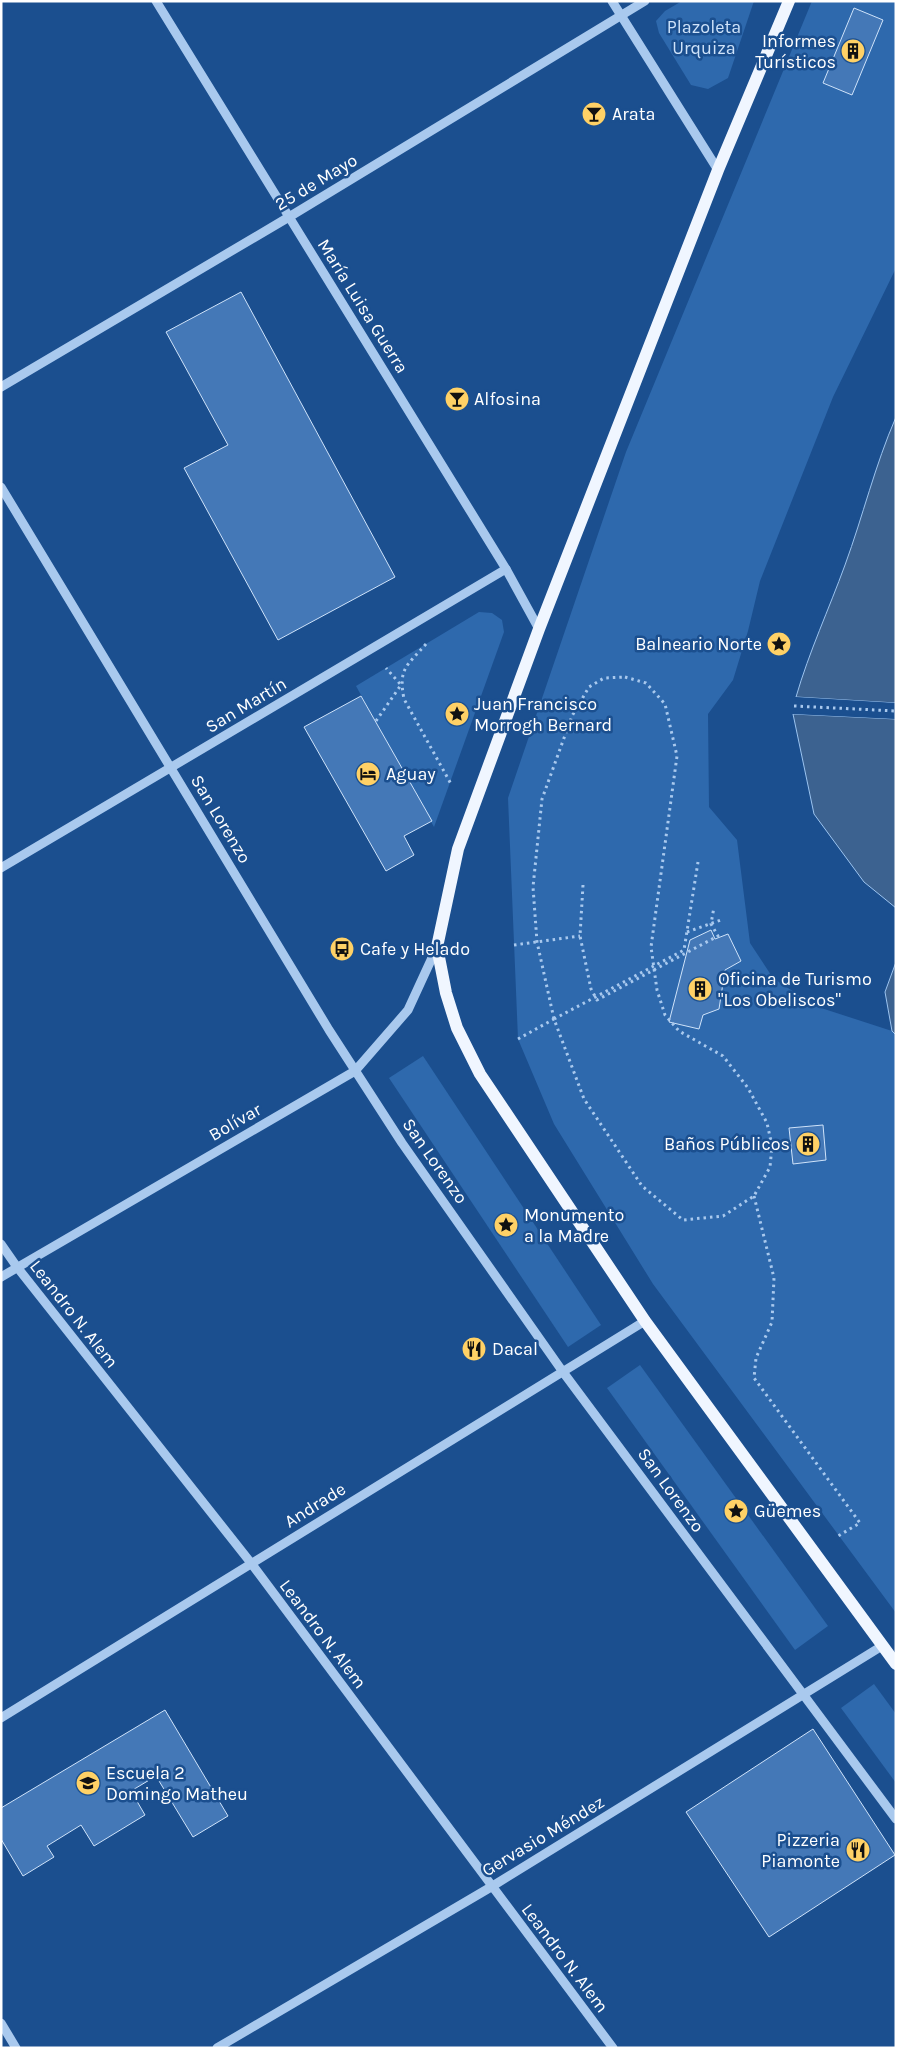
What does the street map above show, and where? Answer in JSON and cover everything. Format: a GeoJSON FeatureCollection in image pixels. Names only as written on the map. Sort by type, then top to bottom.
{"type":"FeatureCollection","features":[{"type":"Feature","properties":{"kind":"main road"},"geometry":{"type":"LineString","coordinates":[[789,1],[718,170],[539,629],[458,849],[437,947],[446,993],[457,1028],[480,1074],[645,1321],[896,1664]]}},
{"type":"Feature","properties":{"kind":"street","name":"María Luisa Guerra"},"geometry":{"type":"LineString","coordinates":[[156,1],[506,569],[539,629]]}},
{"type":"Feature","properties":{"kind":"street"},"geometry":{"type":"LineString","coordinates":[[612,1],[718,170]]}},
{"type":"Feature","properties":{"kind":"street","name":"25 de Mayo"},"geometry":{"type":"LineString","coordinates":[[1,387],[289,217],[645,1]]}},
{"type":"Feature","properties":{"kind":"street","name":"San Lorenzo"},"geometry":{"type":"LineString","coordinates":[[1,487],[354,1071],[402,1143],[563,1372],[896,1819]]}},
{"type":"Feature","properties":{"kind":"street","name":"San Martín"},"geometry":{"type":"LineString","coordinates":[[1,868],[506,569]]}},
{"type":"Feature","properties":{"kind":"street","name":"Bolívar"},"geometry":{"type":"LineString","coordinates":[[1,1277],[354,1071],[408,1010],[437,947]]}},
{"type":"Feature","properties":{"kind":"street","name":"Leandro N. Alem"},"geometry":{"type":"LineString","coordinates":[[1,1244],[17,1268],[251,1564],[613,2048]]}},
{"type":"Feature","properties":{"kind":"street","name":"Andrade"},"geometry":{"type":"LineString","coordinates":[[1,1718],[645,1321]]}},
{"type":"Feature","properties":{"kind":"street","name":"Gervasio Méndez"},"geometry":{"type":"LineString","coordinates":[[217,2048],[491,1887],[882,1646]]}},
{"type":"Feature","properties":{"kind":"street"},"geometry":{"type":"LineString","coordinates":[[1,2023],[16,2048]]}},
{"type":"Feature","properties":{"kind":"path"},"geometry":{"type":"LineString","coordinates":[[426,644],[403,671],[401,685],[404,699],[451,784]]}},
{"type":"Feature","properties":{"kind":"path"},"geometry":{"type":"LineString","coordinates":[[386,668],[401,685]]}},
{"type":"Feature","properties":{"kind":"path"},"geometry":{"type":"LineString","coordinates":[[625,677],[646,683],[665,704],[676,756],[651,947],[654,970],[657,990],[665,1015],[679,1031],[723,1056],[748,1088],[767,1122],[772,1146],[770,1167],[754,1196],[723,1216],[683,1220],[642,1186],[584,1099],[554,1019],[537,942],[532,887],[542,799],[572,716],[589,687],[604,678],[625,677]]}},
{"type":"Feature","properties":{"kind":"path"},"geometry":{"type":"LineString","coordinates":[[376,721],[401,685]]}},
{"type":"Feature","properties":{"kind":"path"},"geometry":{"type":"LineString","coordinates":[[794,706],[896,712]]}},
{"type":"Feature","properties":{"kind":"path"},"geometry":{"type":"LineString","coordinates":[[518,1039],[684,950],[698,862]]}},
{"type":"Feature","properties":{"kind":"path"},"geometry":{"type":"LineString","coordinates":[[583,885],[580,936],[591,989],[597,1000],[718,936],[711,924],[714,907]]}},
{"type":"Feature","properties":{"kind":"path"},"geometry":{"type":"LineString","coordinates":[[686,932],[721,920]]}},
{"type":"Feature","properties":{"kind":"path"},"geometry":{"type":"LineString","coordinates":[[514,945],[580,936]]}},
{"type":"Feature","properties":{"kind":"path"},"geometry":{"type":"LineString","coordinates":[[754,1196],[774,1278],[772,1322],[756,1358],[754,1378],[860,1523],[838,1536]]}},
{"type":"Feature","properties":{"kind":"green space","name":"Plazoleta Urquiza"},"geometry":{"type":"Polygon","coordinates":[[[682,1],[754,1],[728,78],[708,89],[691,85],[659,33],[656,21],[665,11],[682,1]]]}},
{"type":"Feature","properties":{"kind":"green space"},"geometry":{"type":"Polygon","coordinates":[[[812,1],[896,1],[896,268],[833,397],[760,581],[748,631],[733,680],[708,714],[709,807],[737,840],[750,943],[773,978],[815,1006],[892,1031],[896,1035],[896,1613],[653,1284],[554,1124],[518,1039],[508,798],[626,452],[812,1]]]}},
{"type":"Feature","properties":{"kind":"green space"},"geometry":{"type":"Polygon","coordinates":[[[479,612],[492,613],[502,620],[504,632],[434,827],[356,686],[479,612]]]}},
{"type":"Feature","properties":{"kind":"green space"},"geometry":{"type":"Polygon","coordinates":[[[423,1056],[601,1325],[568,1347],[389,1078],[423,1056]]]}},
{"type":"Feature","properties":{"kind":"green space"},"geometry":{"type":"Polygon","coordinates":[[[640,1365],[828,1626],[795,1650],[607,1388],[640,1365]]]}},
{"type":"Feature","properties":{"kind":"green space"},"geometry":{"type":"Polygon","coordinates":[[[874,1684],[896,1714],[896,1783],[841,1708],[874,1684]]]}},
{"type":"Feature","properties":{"kind":"shaded area"},"geometry":{"type":"Polygon","coordinates":[[[896,417],[896,703],[796,697],[845,565],[882,453],[896,417]]]}},
{"type":"Feature","properties":{"kind":"shaded area"},"geometry":{"type":"Polygon","coordinates":[[[793,714],[896,719],[896,908],[864,882],[814,814],[793,714]]]}},
{"type":"Feature","properties":{"kind":"shaded area"},"geometry":{"type":"Polygon","coordinates":[[[896,962],[896,1035],[892,1031],[885,992],[896,962]]]}},
{"type":"Feature","properties":{"kind":"pier"},"geometry":{"type":"Polygon","coordinates":[[[796,697],[896,703],[896,705],[795,700],[796,697]]]}},
{"type":"Feature","properties":{"kind":"pier"},"geometry":{"type":"Polygon","coordinates":[[[793,712],[896,717],[896,719],[793,714],[793,712]]]}},
{"type":"Feature","properties":{"kind":"building","name":"Informes Turísticos"},"geometry":{"type":"Polygon","coordinates":[[[854,8],[883,20],[852,95],[823,83],[854,8]]]}},
{"type":"Feature","properties":{"kind":"building"},"geometry":{"type":"Polygon","coordinates":[[[241,292],[395,577],[278,640],[184,468],[228,445],[166,332],[241,292]]]}},
{"type":"Feature","properties":{"kind":"building","name":"Aguay"},"geometry":{"type":"Polygon","coordinates":[[[361,696],[432,821],[404,836],[414,855],[386,871],[304,727],[361,696]]]}},
{"type":"Feature","properties":{"kind":"building","name":"Oficina de Turismo \"Los Obeliscos\""},"geometry":{"type":"Polygon","coordinates":[[[711,930],[715,939],[728,934],[741,961],[725,970],[719,1009],[703,1015],[699,1029],[669,1022],[690,940],[711,930]]]}},
{"type":"Feature","properties":{"kind":"building","name":"Baños Públicos"},"geometry":{"type":"Polygon","coordinates":[[[823,1125],[826,1160],[793,1164],[789,1128],[823,1125]]]}},
{"type":"Feature","properties":{"kind":"building"},"geometry":{"type":"Polygon","coordinates":[[[165,1710],[228,1816],[193,1837],[156,1776],[131,1791],[145,1815],[94,1846],[81,1825],[47,1846],[54,1857],[23,1876],[1,1839],[1,1808],[165,1710]]]}},
{"type":"Feature","properties":{"kind":"building"},"geometry":{"type":"Polygon","coordinates":[[[813,1729],[895,1855],[769,1937],[686,1812],[813,1729]]]}},
{"type":"Feature","properties":{"kind":"place","name":"Informes Turísticos"},"geometry":{"type":"Point","coordinates":[853,51]}},
{"type":"Feature","properties":{"kind":"place","name":"Arata"},"geometry":{"type":"Point","coordinates":[594,114]}},
{"type":"Feature","properties":{"kind":"place","name":"Alfosina"},"geometry":{"type":"Point","coordinates":[457,399]}},
{"type":"Feature","properties":{"kind":"place","name":"Balneario Norte"},"geometry":{"type":"Point","coordinates":[779,644]}},
{"type":"Feature","properties":{"kind":"place","name":"Juan Francisco Morrogh Bernard"},"geometry":{"type":"Point","coordinates":[457,714]}},
{"type":"Feature","properties":{"kind":"place","name":"Aguay"},"geometry":{"type":"Point","coordinates":[368,774]}},
{"type":"Feature","properties":{"kind":"place","name":"Cafe y Helado"},"geometry":{"type":"Point","coordinates":[342,949]}},
{"type":"Feature","properties":{"kind":"place","name":"Oficina de Turismo \"Los Obeliscos\""},"geometry":{"type":"Point","coordinates":[700,989]}},
{"type":"Feature","properties":{"kind":"place","name":"Baños Públicos"},"geometry":{"type":"Point","coordinates":[808,1144]}},
{"type":"Feature","properties":{"kind":"place","name":"Monumento a la Madre"},"geometry":{"type":"Point","coordinates":[506,1225]}},
{"type":"Feature","properties":{"kind":"place","name":"Dacal"},"geometry":{"type":"Point","coordinates":[474,1349]}},
{"type":"Feature","properties":{"kind":"place","name":"Güemes"},"geometry":{"type":"Point","coordinates":[736,1511]}},
{"type":"Feature","properties":{"kind":"place","name":"Escuela 2 Domingo Matheu"},"geometry":{"type":"Point","coordinates":[88,1783]}},
{"type":"Feature","properties":{"kind":"place","name":"Pizzeria Piamonte"},"geometry":{"type":"Point","coordinates":[858,1850]}}]}
